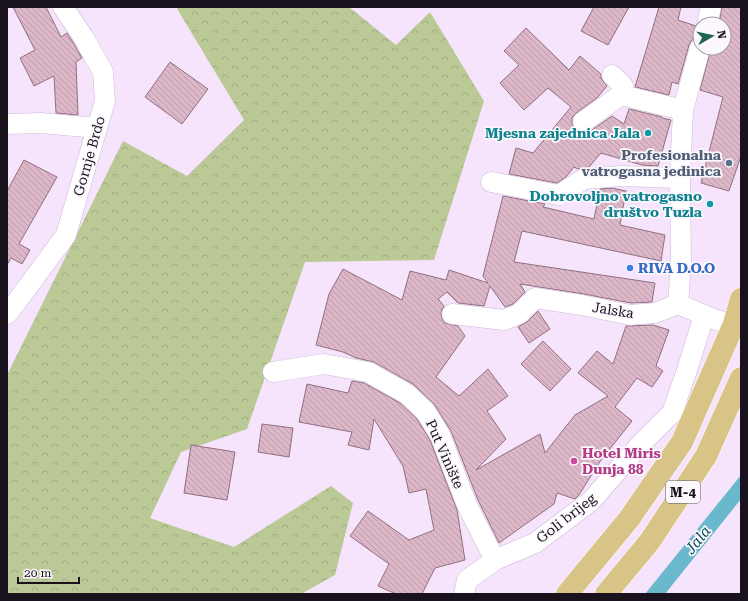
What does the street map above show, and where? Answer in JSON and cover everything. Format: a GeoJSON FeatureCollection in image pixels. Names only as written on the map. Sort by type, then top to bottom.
{"type":"FeatureCollection","features":[{"type":"Feature","properties":{"kind":"main road","name":"M-4"},"geometry":{"type":"LineString","coordinates":[[567,594],[630,519],[682,442],[734,324],[741,299]]}},
{"type":"Feature","properties":{"kind":"main road","name":"M-4"},"geometry":{"type":"LineString","coordinates":[[606,594],[650,541],[706,456],[741,378]]}},
{"type":"Feature","properties":{"kind":"street","name":"Gornje Brdo"},"geometry":{"type":"LineString","coordinates":[[13,307],[66,235],[105,101],[103,72],[84,38],[63,7]]}},
{"type":"Feature","properties":{"kind":"street"},"geometry":{"type":"LineString","coordinates":[[698,56],[683,110],[680,178],[681,264],[678,304],[704,316],[734,324]]}},
{"type":"Feature","properties":{"kind":"street"},"geometry":{"type":"LineString","coordinates":[[583,122],[621,95],[623,86],[612,75]]}},
{"type":"Feature","properties":{"kind":"street"},"geometry":{"type":"LineString","coordinates":[[621,95],[683,110]]}},
{"type":"Feature","properties":{"kind":"street"},"geometry":{"type":"LineString","coordinates":[[7,124],[41,123],[97,128]]}},
{"type":"Feature","properties":{"kind":"street"},"geometry":{"type":"LineString","coordinates":[[491,182],[559,195],[584,179],[621,176],[680,178]]}},
{"type":"Feature","properties":{"kind":"street","name":"Jalska"},"geometry":{"type":"LineString","coordinates":[[452,314],[504,320],[519,314],[535,298],[582,304],[630,315],[655,313],[678,304]]}},
{"type":"Feature","properties":{"kind":"street","name":"Goli brijeg"},"geometry":{"type":"LineString","coordinates":[[464,594],[467,580],[495,560],[535,543],[590,501],[638,447],[672,412],[704,316]]}},
{"type":"Feature","properties":{"kind":"street","name":"Put Vinište"},"geometry":{"type":"LineString","coordinates":[[273,372],[324,364],[368,372],[407,394],[426,412],[440,435],[467,505],[495,560]]}},
{"type":"Feature","properties":{"kind":"green space"},"geometry":{"type":"Polygon","coordinates":[[[176,7],[349,7],[396,45],[430,12],[484,101],[434,260],[305,262],[247,429],[181,452],[150,518],[234,547],[331,486],[353,503],[335,575],[301,594],[7,594],[7,375],[123,141],[187,176],[244,120],[176,7]]]}},
{"type":"Feature","properties":{"kind":"water","name":"Jala"},"geometry":{"type":"Polygon","coordinates":[[[741,475],[741,499],[665,594],[645,594],[741,475]]]}},
{"type":"Feature","properties":{"kind":"building"},"geometry":{"type":"Polygon","coordinates":[[[13,7],[46,7],[61,37],[67,33],[74,44],[82,58],[76,62],[78,115],[56,113],[54,76],[34,86],[20,58],[35,50],[13,7]]]}},
{"type":"Feature","properties":{"kind":"building"},"geometry":{"type":"Polygon","coordinates":[[[594,7],[629,7],[608,45],[581,31],[594,7]]]}},
{"type":"Feature","properties":{"kind":"building"},"geometry":{"type":"Polygon","coordinates":[[[659,7],[681,7],[678,20],[692,25],[692,40],[689,45],[678,84],[672,82],[669,95],[635,87],[659,7]]]}},
{"type":"Feature","properties":{"kind":"building"},"geometry":{"type":"Polygon","coordinates":[[[722,7],[741,7],[741,156],[729,191],[701,183],[723,97],[700,90],[709,56],[732,56],[732,16],[720,16],[722,7]]]}},
{"type":"Feature","properties":{"kind":"building"},"geometry":{"type":"Polygon","coordinates":[[[526,28],[569,70],[580,56],[601,74],[601,78],[607,86],[597,98],[576,113],[572,118],[573,128],[578,132],[589,132],[612,116],[624,124],[629,109],[671,120],[658,166],[642,165],[601,153],[589,167],[578,169],[574,167],[566,177],[557,183],[509,174],[516,148],[533,153],[571,107],[548,88],[524,110],[500,83],[519,65],[504,51],[526,28]]]}},
{"type":"Feature","properties":{"kind":"building"},"geometry":{"type":"Polygon","coordinates":[[[170,62],[208,89],[182,124],[145,97],[170,62]]]}},
{"type":"Feature","properties":{"kind":"building"},"geometry":{"type":"Polygon","coordinates":[[[24,160],[57,177],[19,244],[30,250],[22,264],[11,258],[7,265],[7,191],[24,160]]]}},
{"type":"Feature","properties":{"kind":"building"},"geometry":{"type":"Polygon","coordinates":[[[612,188],[626,191],[620,225],[665,235],[661,261],[522,231],[514,262],[655,283],[652,302],[631,303],[520,284],[525,292],[513,304],[505,307],[490,286],[484,306],[458,303],[447,292],[438,299],[444,306],[441,312],[442,319],[445,323],[458,326],[465,336],[436,377],[459,396],[488,369],[508,396],[487,411],[506,439],[476,470],[540,434],[545,453],[575,415],[608,396],[578,373],[597,351],[613,364],[626,326],[653,325],[669,330],[656,366],[663,371],[652,387],[637,378],[615,407],[632,421],[601,460],[579,495],[575,499],[557,493],[554,504],[499,543],[478,500],[451,431],[434,404],[413,384],[374,362],[356,358],[343,352],[316,345],[329,294],[343,269],[402,300],[410,271],[446,280],[449,270],[488,283],[483,276],[503,196],[545,204],[543,207],[594,219],[600,189],[612,188]]]}},
{"type":"Feature","properties":{"kind":"building"},"geometry":{"type":"Polygon","coordinates":[[[538,311],[550,329],[529,343],[518,327],[527,322],[538,311]]]}},
{"type":"Feature","properties":{"kind":"building"},"geometry":{"type":"Polygon","coordinates":[[[543,341],[571,369],[550,391],[521,364],[543,341]]]}},
{"type":"Feature","properties":{"kind":"building"},"geometry":{"type":"Polygon","coordinates":[[[352,381],[364,383],[400,403],[417,419],[430,440],[457,510],[465,560],[435,568],[422,594],[396,594],[378,586],[389,564],[350,536],[368,511],[409,540],[434,530],[426,489],[409,493],[403,466],[374,419],[369,450],[348,445],[352,432],[299,422],[307,384],[348,393],[352,381]]]}},
{"type":"Feature","properties":{"kind":"building"},"geometry":{"type":"Polygon","coordinates":[[[262,424],[293,428],[289,457],[258,452],[262,424]]]}},
{"type":"Feature","properties":{"kind":"building"},"geometry":{"type":"Polygon","coordinates":[[[191,445],[235,452],[227,500],[184,493],[191,445]]]}},
{"type":"Feature","properties":{"kind":"place","name":"Mjesna zajednica Jala"},"geometry":{"type":"Point","coordinates":[648,133]}},
{"type":"Feature","properties":{"kind":"place","name":"Profesionalna vatrogasna jedinica"},"geometry":{"type":"Point","coordinates":[729,163]}},
{"type":"Feature","properties":{"kind":"place","name":"Dobrovoljno vatrogasno društvo Tuzla"},"geometry":{"type":"Point","coordinates":[710,204]}},
{"type":"Feature","properties":{"kind":"place","name":"RIVA D.O.O"},"geometry":{"type":"Point","coordinates":[630,268]}},
{"type":"Feature","properties":{"kind":"place","name":"Hotel Miris Dunja 88"},"geometry":{"type":"Point","coordinates":[574,461]}}]}
